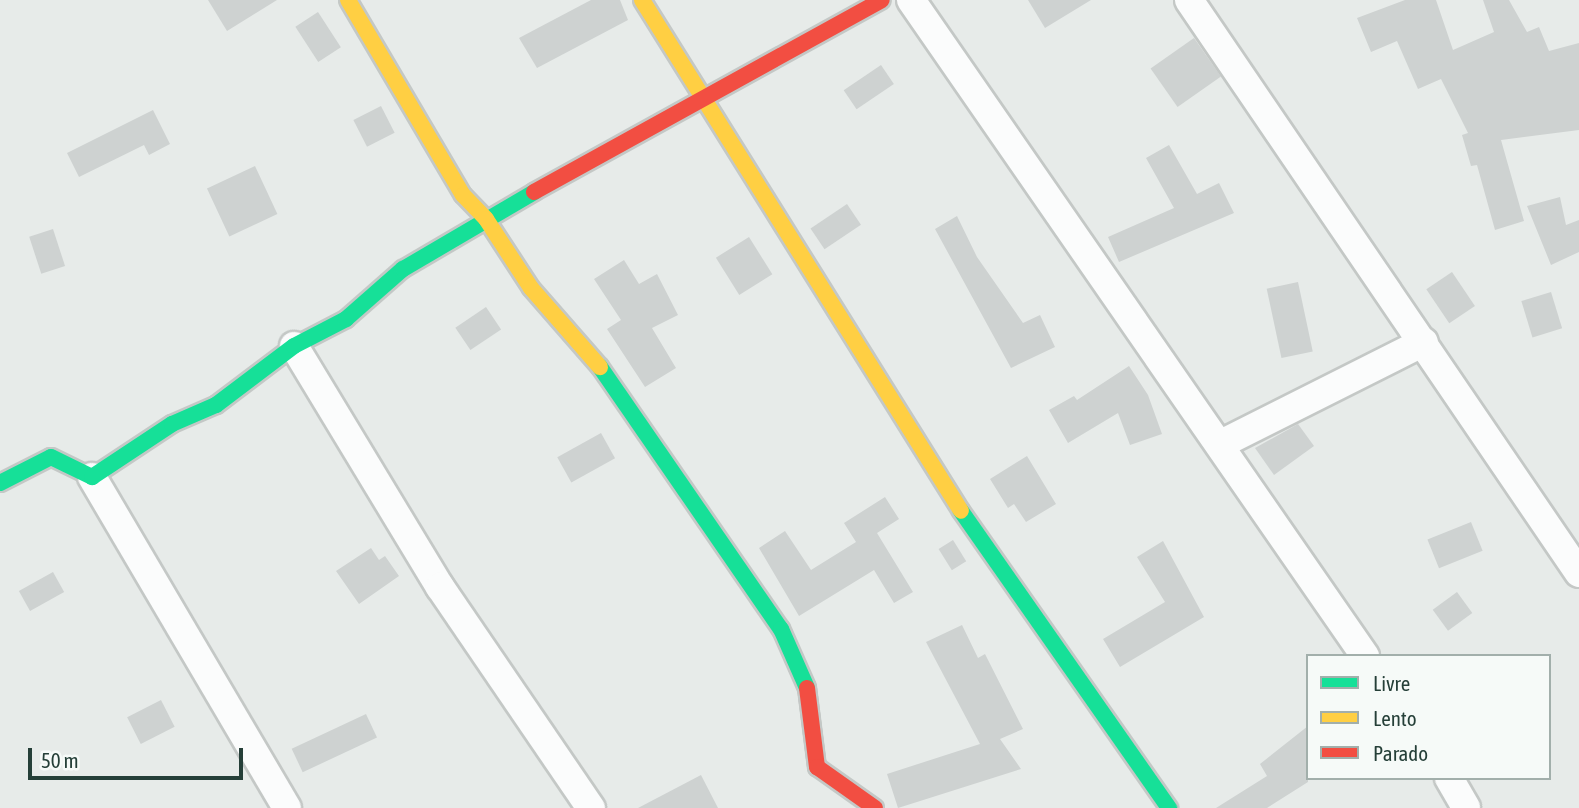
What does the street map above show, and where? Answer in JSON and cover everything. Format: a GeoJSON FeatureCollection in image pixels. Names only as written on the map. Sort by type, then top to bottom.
{"type":"FeatureCollection","features":[{"type":"Feature","properties":{"kind":"street"},"geometry":{"type":"LineString","coordinates":[[348,0],[463,195],[486,219],[531,288],[594,359],[781,629],[811,698],[817,767],[874,808]]}},
{"type":"Feature","properties":{"kind":"street"},"geometry":{"type":"LineString","coordinates":[[642,0],[984,549],[1169,808]]}},
{"type":"Feature","properties":{"kind":"street"},"geometry":{"type":"LineString","coordinates":[[92,477],[172,424],[216,405],[294,346],[346,319],[403,270],[486,219],[700,96],[882,0]]}},
{"type":"Feature","properties":{"kind":"street"},"geometry":{"type":"LineString","coordinates":[[911,0],[1222,444],[1364,654]]}},
{"type":"Feature","properties":{"kind":"street"},"geometry":{"type":"LineString","coordinates":[[1189,0],[1579,573]]}},
{"type":"Feature","properties":{"kind":"street"},"geometry":{"type":"LineString","coordinates":[[1222,444],[1424,342]]}},
{"type":"Feature","properties":{"kind":"street"},"geometry":{"type":"LineString","coordinates":[[294,346],[419,554],[590,808]]}},
{"type":"Feature","properties":{"kind":"street"},"geometry":{"type":"LineString","coordinates":[[0,483],[51,457],[92,477],[287,808]]}},
{"type":"Feature","properties":{"kind":"street"},"geometry":{"type":"LineString","coordinates":[[1450,780],[1466,808]]}},
{"type":"Feature","properties":{"kind":"building"},"geometry":{"type":"Polygon","coordinates":[[[208,0],[277,0],[227,31],[208,0]]]}},
{"type":"Feature","properties":{"kind":"building"},"geometry":{"type":"Polygon","coordinates":[[[591,0],[620,0],[628,20],[537,68],[519,38],[591,0]]]}},
{"type":"Feature","properties":{"kind":"building"},"geometry":{"type":"Polygon","coordinates":[[[1028,0],[1091,0],[1045,28],[1028,0]]]}},
{"type":"Feature","properties":{"kind":"building"},"geometry":{"type":"Polygon","coordinates":[[[1405,0],[1436,0],[1453,50],[1494,32],[1483,0],[1509,0],[1527,32],[1539,27],[1549,51],[1579,43],[1579,130],[1501,140],[1524,221],[1495,230],[1477,165],[1471,166],[1462,135],[1468,133],[1441,79],[1418,89],[1397,41],[1371,52],[1357,18],[1405,0]]]}},
{"type":"Feature","properties":{"kind":"building"},"geometry":{"type":"Polygon","coordinates":[[[318,12],[341,47],[318,62],[295,27],[318,12]]]}},
{"type":"Feature","properties":{"kind":"building"},"geometry":{"type":"Polygon","coordinates":[[[1194,38],[1221,77],[1178,107],[1151,68],[1194,38]]]}},
{"type":"Feature","properties":{"kind":"building"},"geometry":{"type":"Polygon","coordinates":[[[881,65],[894,84],[857,109],[844,90],[881,65]]]}},
{"type":"Feature","properties":{"kind":"building"},"geometry":{"type":"Polygon","coordinates":[[[381,106],[395,133],[367,147],[353,120],[381,106]]]}},
{"type":"Feature","properties":{"kind":"building"},"geometry":{"type":"Polygon","coordinates":[[[153,110],[170,144],[149,155],[144,145],[79,177],[67,153],[153,110]]]}},
{"type":"Feature","properties":{"kind":"building"},"geometry":{"type":"Polygon","coordinates":[[[1169,145],[1197,194],[1219,183],[1234,213],[1119,262],[1108,237],[1174,208],[1146,158],[1169,145]]]}},
{"type":"Feature","properties":{"kind":"building"},"geometry":{"type":"Polygon","coordinates":[[[255,166],[277,214],[229,236],[207,188],[255,166]]]}},
{"type":"Feature","properties":{"kind":"building"},"geometry":{"type":"Polygon","coordinates":[[[1560,197],[1566,225],[1579,220],[1579,252],[1551,265],[1527,206],[1560,197]]]}},
{"type":"Feature","properties":{"kind":"building"},"geometry":{"type":"Polygon","coordinates":[[[847,204],[861,225],[825,249],[811,229],[847,204]]]}},
{"type":"Feature","properties":{"kind":"building"},"geometry":{"type":"Polygon","coordinates":[[[957,216],[977,257],[1023,323],[1040,315],[1055,347],[1011,368],[935,229],[957,216]]]}},
{"type":"Feature","properties":{"kind":"building"},"geometry":{"type":"Polygon","coordinates":[[[53,229],[65,266],[41,274],[29,237],[53,229]]]}},
{"type":"Feature","properties":{"kind":"building"},"geometry":{"type":"Polygon","coordinates":[[[749,237],[772,274],[739,295],[716,258],[749,237]]]}},
{"type":"Feature","properties":{"kind":"building"},"geometry":{"type":"Polygon","coordinates":[[[624,260],[639,284],[657,274],[678,315],[652,328],[676,368],[645,387],[607,329],[621,320],[594,279],[624,260]]]}},
{"type":"Feature","properties":{"kind":"building"},"geometry":{"type":"Polygon","coordinates":[[[1452,272],[1475,306],[1449,323],[1426,289],[1452,272]]]}},
{"type":"Feature","properties":{"kind":"building"},"geometry":{"type":"Polygon","coordinates":[[[1298,282],[1313,351],[1281,358],[1267,289],[1298,282]]]}},
{"type":"Feature","properties":{"kind":"building"},"geometry":{"type":"Polygon","coordinates":[[[1551,292],[1562,328],[1532,337],[1521,301],[1551,292]]]}},
{"type":"Feature","properties":{"kind":"building"},"geometry":{"type":"Polygon","coordinates":[[[486,307],[501,329],[470,350],[455,328],[486,307]]]}},
{"type":"Feature","properties":{"kind":"building"},"geometry":{"type":"Polygon","coordinates":[[[1129,366],[1148,395],[1162,434],[1130,445],[1118,413],[1068,443],[1049,410],[1074,396],[1077,400],[1129,366]]]}},
{"type":"Feature","properties":{"kind":"building"},"geometry":{"type":"Polygon","coordinates":[[[1298,424],[1314,446],[1274,475],[1255,448],[1298,424]]]}},
{"type":"Feature","properties":{"kind":"building"},"geometry":{"type":"Polygon","coordinates":[[[601,433],[615,458],[571,483],[557,457],[601,433]]]}},
{"type":"Feature","properties":{"kind":"building"},"geometry":{"type":"Polygon","coordinates":[[[1027,456],[1056,504],[1026,522],[1014,504],[1008,508],[990,479],[1027,456]]]}},
{"type":"Feature","properties":{"kind":"building"},"geometry":{"type":"Polygon","coordinates":[[[885,497],[899,519],[877,533],[913,592],[894,603],[874,570],[799,616],[759,548],[785,531],[811,570],[856,542],[844,523],[885,497]]]}},
{"type":"Feature","properties":{"kind":"building"},"geometry":{"type":"Polygon","coordinates":[[[1471,522],[1483,551],[1439,568],[1427,540],[1471,522]]]}},
{"type":"Feature","properties":{"kind":"building"},"geometry":{"type":"Polygon","coordinates":[[[953,540],[966,561],[952,570],[939,549],[953,540]]]}},
{"type":"Feature","properties":{"kind":"building"},"geometry":{"type":"Polygon","coordinates":[[[1163,541],[1204,617],[1120,667],[1103,639],[1165,602],[1137,557],[1163,541]]]}},
{"type":"Feature","properties":{"kind":"building"},"geometry":{"type":"Polygon","coordinates":[[[371,548],[379,560],[385,556],[399,576],[359,604],[336,571],[371,548]]]}},
{"type":"Feature","properties":{"kind":"building"},"geometry":{"type":"Polygon","coordinates":[[[53,572],[64,592],[30,611],[19,591],[53,572]]]}},
{"type":"Feature","properties":{"kind":"building"},"geometry":{"type":"Polygon","coordinates":[[[1457,592],[1472,613],[1448,631],[1433,610],[1457,592]]]}},
{"type":"Feature","properties":{"kind":"building"},"geometry":{"type":"Polygon","coordinates":[[[962,625],[978,658],[985,654],[1023,729],[1000,739],[1021,769],[898,808],[887,774],[980,744],[926,642],[962,625]]]}},
{"type":"Feature","properties":{"kind":"building"},"geometry":{"type":"Polygon","coordinates":[[[161,700],[175,727],[141,744],[127,717],[161,700]]]}},
{"type":"Feature","properties":{"kind":"building"},"geometry":{"type":"Polygon","coordinates":[[[366,714],[377,738],[303,772],[292,749],[366,714]]]}},
{"type":"Feature","properties":{"kind":"building"},"geometry":{"type":"Polygon","coordinates":[[[1306,728],[1308,782],[1267,808],[1216,808],[1267,776],[1260,764],[1306,728]]]}},
{"type":"Feature","properties":{"kind":"building"},"geometry":{"type":"Polygon","coordinates":[[[701,775],[718,808],[638,808],[701,775]]]}},
{"type":"Feature","properties":{"kind":"traffic: fast"},"geometry":{"type":"LineString","coordinates":[[0,483],[51,457],[92,477],[172,424],[216,405],[294,346],[346,319],[403,269],[534,192]]}},
{"type":"Feature","properties":{"kind":"traffic: fast"},"geometry":{"type":"LineString","coordinates":[[600,367],[781,629],[807,688]]}},
{"type":"Feature","properties":{"kind":"traffic: fast"},"geometry":{"type":"LineString","coordinates":[[961,511],[1169,808]]}},
{"type":"Feature","properties":{"kind":"traffic: slow"},"geometry":{"type":"LineString","coordinates":[[348,0],[463,195],[486,219],[531,288],[600,367]]}},
{"type":"Feature","properties":{"kind":"traffic: slow"},"geometry":{"type":"LineString","coordinates":[[642,0],[961,511]]}},
{"type":"Feature","properties":{"kind":"traffic: jam"},"geometry":{"type":"LineString","coordinates":[[534,192],[882,0]]}},
{"type":"Feature","properties":{"kind":"traffic: jam"},"geometry":{"type":"LineString","coordinates":[[807,688],[817,767],[875,808]]}}]}
